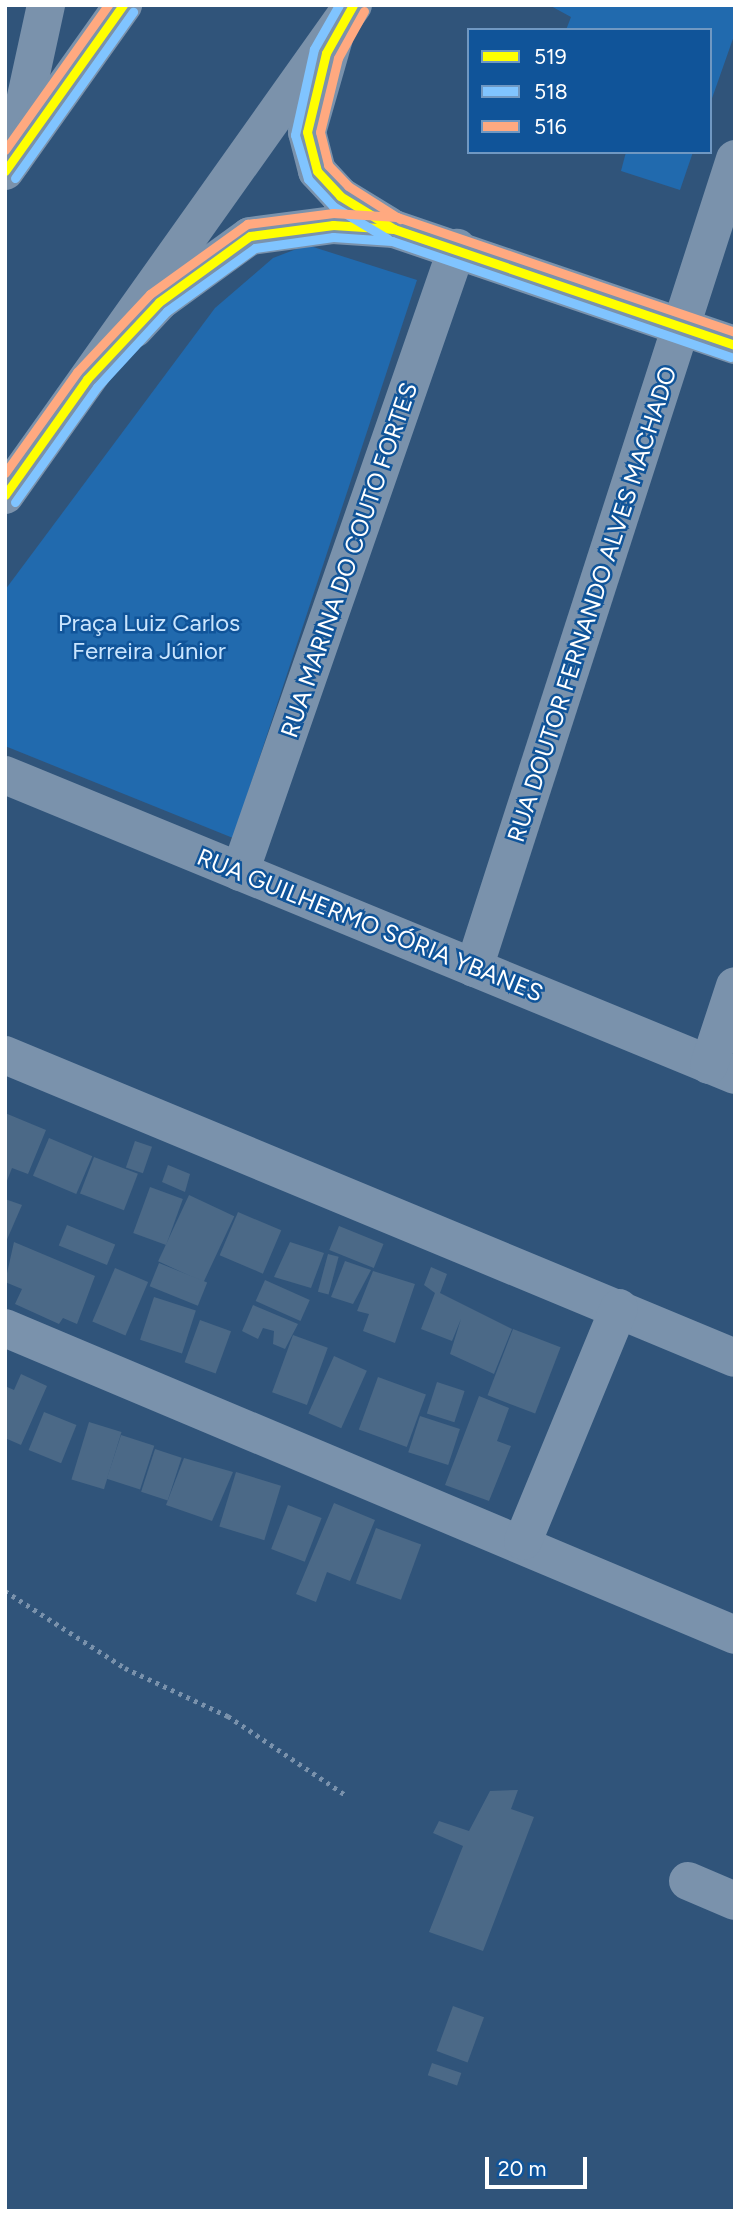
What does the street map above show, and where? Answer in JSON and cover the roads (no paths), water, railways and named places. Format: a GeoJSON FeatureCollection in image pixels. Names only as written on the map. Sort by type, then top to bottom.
{"type":"FeatureCollection","features":[{"type":"Feature","properties":{"kind":"highway"},"geometry":{"type":"LineString","coordinates":[[9,166],[123,5]]}},
{"type":"Feature","properties":{"kind":"highway"},"geometry":{"type":"LineString","coordinates":[[10,482],[88,379],[351,8]]}},
{"type":"Feature","properties":{"kind":"street"},"geometry":{"type":"LineString","coordinates":[[9,166],[46,5]]}},
{"type":"Feature","properties":{"kind":"street"},"geometry":{"type":"LineString","coordinates":[[351,8],[326,54],[307,132],[324,179],[394,229]]}},
{"type":"Feature","properties":{"kind":"street","name":"RUA DOUTOR FERNANDO ALVES MACHADO"},"geometry":{"type":"LineString","coordinates":[[474,968],[735,159]]}},
{"type":"Feature","properties":{"kind":"street"},"geometry":{"type":"LineString","coordinates":[[88,379],[159,302],[250,236],[333,225],[394,229],[457,248],[735,345]]}},
{"type":"Feature","properties":{"kind":"street","name":"RUA MARINA DO COUTO FORTES"},"geometry":{"type":"LineString","coordinates":[[240,872],[457,248]]}},
{"type":"Feature","properties":{"kind":"street","name":"RUA GUILHERMO SÓRIA YBANES"},"geometry":{"type":"LineString","coordinates":[[5,775],[722,1070]]}},
{"type":"Feature","properties":{"kind":"street"},"geometry":{"type":"LineString","coordinates":[[722,1070],[735,986]]}},
{"type":"Feature","properties":{"kind":"street"},"geometry":{"type":"LineString","coordinates":[[5,1055],[735,1358]]}},
{"type":"Feature","properties":{"kind":"street"},"geometry":{"type":"LineString","coordinates":[[523,1541],[619,1308]]}},
{"type":"Feature","properties":{"kind":"street"},"geometry":{"type":"LineString","coordinates":[[5,1328],[523,1541],[735,1634]]}},
{"type":"Feature","properties":{"kind":"street"},"geometry":{"type":"LineString","coordinates":[[688,1881],[735,1901]]}},
{"type":"Feature","properties":{"kind":"park label","name":"Praça Luiz Carlos Ferreira Júnior"},"geometry":{"type":"Point","coordinates":[149,637]}}]}
